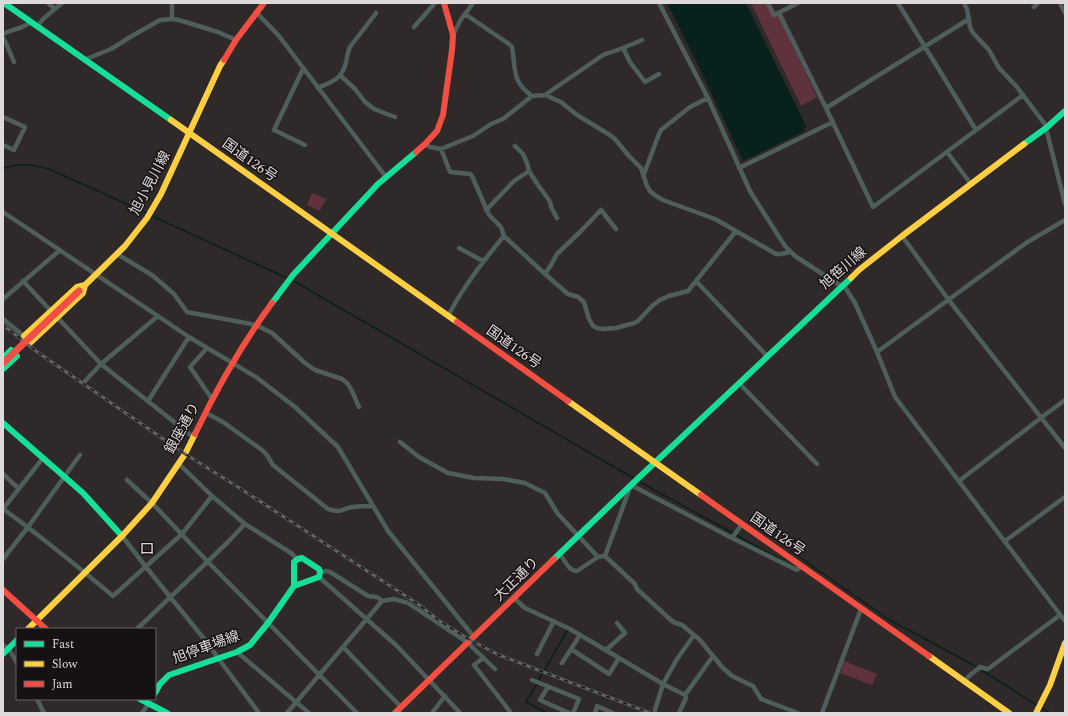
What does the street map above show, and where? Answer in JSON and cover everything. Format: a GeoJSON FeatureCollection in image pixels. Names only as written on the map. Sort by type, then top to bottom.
{"type":"FeatureCollection","features":[{"type":"Feature","properties":{"kind":"main road","name":"国道126号"},"geometry":{"type":"LineString","coordinates":[[4,3],[1009,713]]}},
{"type":"Feature","properties":{"kind":"main road","name":"旭小見川線"},"geometry":{"type":"LineString","coordinates":[[3,363],[97,274],[135,235],[161,194],[220,66],[236,40],[264,3]]}},
{"type":"Feature","properties":{"kind":"main road"},"geometry":{"type":"LineString","coordinates":[[444,3],[453,35]]}},
{"type":"Feature","properties":{"kind":"main road","name":"銀座通り"},"geometry":{"type":"LineString","coordinates":[[29,628],[122,536],[152,503],[185,454],[212,399],[256,325],[290,280],[386,177],[425,144],[437,131],[443,115],[453,35]]}},
{"type":"Feature","properties":{"kind":"main road","name":"旭笹川線"},"geometry":{"type":"LineString","coordinates":[[655,463],[859,270],[1046,128],[1065,111]]}},
{"type":"Feature","properties":{"kind":"main road"},"geometry":{"type":"LineString","coordinates":[[85,285],[83,293],[31,342],[24,336],[51,311],[77,287],[85,285]]}},
{"type":"Feature","properties":{"kind":"main road"},"geometry":{"type":"LineString","coordinates":[[3,358],[11,350],[17,356],[3,369]]}},
{"type":"Feature","properties":{"kind":"main road"},"geometry":{"type":"LineString","coordinates":[[3,423],[90,500],[122,536]]}},
{"type":"Feature","properties":{"kind":"main road","name":"大正通り"},"geometry":{"type":"LineString","coordinates":[[395,713],[655,463]]}},
{"type":"Feature","properties":{"kind":"main road"},"geometry":{"type":"LineString","coordinates":[[302,558],[316,566],[319,569],[320,575],[315,580],[301,582],[294,586],[293,565],[297,559],[302,558]]}},
{"type":"Feature","properties":{"kind":"main road","name":"旭停車場線"},"geometry":{"type":"LineString","coordinates":[[156,691],[160,684],[169,675],[238,652],[250,645],[268,623],[294,586]]}},
{"type":"Feature","properties":{"kind":"main road"},"geometry":{"type":"LineString","coordinates":[[3,590],[45,628]]}},
{"type":"Feature","properties":{"kind":"main road"},"geometry":{"type":"LineString","coordinates":[[3,654],[6,647],[16,641]]}},
{"type":"Feature","properties":{"kind":"main road"},"geometry":{"type":"LineString","coordinates":[[1038,709],[1050,684],[1065,643]]}},
{"type":"Feature","properties":{"kind":"main road"},"geometry":{"type":"LineString","coordinates":[[150,701],[167,713]]}},
{"type":"Feature","properties":{"kind":"street"},"geometry":{"type":"LineString","coordinates":[[48,3],[55,9]]}},
{"type":"Feature","properties":{"kind":"street"},"geometry":{"type":"LineString","coordinates":[[3,34],[10,30],[34,25],[43,20],[62,3]]}},
{"type":"Feature","properties":{"kind":"street"},"geometry":{"type":"LineString","coordinates":[[172,3],[172,19]]}},
{"type":"Feature","properties":{"kind":"street"},"geometry":{"type":"LineString","coordinates":[[414,26],[435,3]]}},
{"type":"Feature","properties":{"kind":"street"},"geometry":{"type":"LineString","coordinates":[[453,35],[473,3]]}},
{"type":"Feature","properties":{"kind":"street"},"geometry":{"type":"LineString","coordinates":[[660,3],[708,98],[739,168],[759,206],[785,246],[795,256],[842,285],[855,303],[895,397],[1065,621]]}},
{"type":"Feature","properties":{"kind":"street"},"geometry":{"type":"LineString","coordinates":[[768,3],[774,15],[798,3]]}},
{"type":"Feature","properties":{"kind":"street"},"geometry":{"type":"LineString","coordinates":[[898,3],[976,130]]}},
{"type":"Feature","properties":{"kind":"street"},"geometry":{"type":"LineString","coordinates":[[964,3],[973,33],[989,50],[998,68],[1017,87],[1046,128],[1065,204]]}},
{"type":"Feature","properties":{"kind":"street"},"geometry":{"type":"LineString","coordinates":[[1034,7],[1038,3]]}},
{"type":"Feature","properties":{"kind":"street"},"geometry":{"type":"LineString","coordinates":[[1060,3],[1065,13]]}},
{"type":"Feature","properties":{"kind":"street"},"geometry":{"type":"LineString","coordinates":[[256,12],[279,36],[386,177]]}},
{"type":"Feature","properties":{"kind":"street"},"geometry":{"type":"LineString","coordinates":[[318,88],[337,79],[345,65],[347,53],[350,47],[376,13]]}},
{"type":"Feature","properties":{"kind":"street"},"geometry":{"type":"LineString","coordinates":[[779,13],[873,207],[1023,95]]}},
{"type":"Feature","properties":{"kind":"street"},"geometry":{"type":"LineString","coordinates":[[465,14],[512,47],[516,78],[532,96]]}},
{"type":"Feature","properties":{"kind":"street"},"geometry":{"type":"LineString","coordinates":[[84,60],[111,49],[160,20],[179,20],[218,32],[236,40]]}},
{"type":"Feature","properties":{"kind":"street"},"geometry":{"type":"LineString","coordinates":[[826,108],[969,20]]}},
{"type":"Feature","properties":{"kind":"street"},"geometry":{"type":"LineString","coordinates":[[3,38],[14,62]]}},
{"type":"Feature","properties":{"kind":"street"},"geometry":{"type":"LineString","coordinates":[[545,95],[602,55],[642,40]]}},
{"type":"Feature","properties":{"kind":"street"},"geometry":{"type":"LineString","coordinates":[[623,48],[630,62],[646,82],[659,74]]}},
{"type":"Feature","properties":{"kind":"street"},"geometry":{"type":"LineString","coordinates":[[303,69],[274,130],[305,145]]}},
{"type":"Feature","properties":{"kind":"street"},"geometry":{"type":"LineString","coordinates":[[340,75],[355,89],[369,106],[395,117]]}},
{"type":"Feature","properties":{"kind":"street"},"geometry":{"type":"LineString","coordinates":[[425,144],[430,147],[441,149],[473,136],[491,124],[503,119],[532,96],[545,95],[561,102],[577,115],[615,139],[641,168],[650,191],[663,200],[715,219],[776,254],[790,252]]}},
{"type":"Feature","properties":{"kind":"street"},"geometry":{"type":"LineString","coordinates":[[644,174],[661,130],[690,107],[708,98]]}},
{"type":"Feature","properties":{"kind":"street"},"geometry":{"type":"LineString","coordinates":[[3,145],[14,150],[24,127],[4,119]]}},
{"type":"Feature","properties":{"kind":"street"},"geometry":{"type":"LineString","coordinates":[[739,168],[833,122]]}},
{"type":"Feature","properties":{"kind":"street"},"geometry":{"type":"LineString","coordinates":[[515,146],[523,154],[529,171],[549,200],[551,208],[557,218]]}},
{"type":"Feature","properties":{"kind":"street"},"geometry":{"type":"LineString","coordinates":[[441,149],[450,172],[470,174],[472,176],[489,216],[501,227],[504,236],[544,274],[568,294],[578,297],[584,302],[587,315],[593,326],[597,328],[616,328],[634,323],[660,300],[688,291],[736,231]]}},
{"type":"Feature","properties":{"kind":"street"},"geometry":{"type":"LineString","coordinates":[[947,152],[971,184]]}},
{"type":"Feature","properties":{"kind":"street"},"geometry":{"type":"LineString","coordinates":[[486,210],[514,181],[529,171]]}},
{"type":"Feature","properties":{"kind":"street"},"geometry":{"type":"LineString","coordinates":[[544,274],[550,268],[556,254],[601,210],[616,228]]}},
{"type":"Feature","properties":{"kind":"street"},"geometry":{"type":"LineString","coordinates":[[3,212],[189,337],[256,377],[295,407],[338,447],[388,530],[474,636]]}},
{"type":"Feature","properties":{"kind":"street"},"geometry":{"type":"LineString","coordinates":[[877,352],[1026,243],[1065,220]]}},
{"type":"Feature","properties":{"kind":"street"},"geometry":{"type":"LineString","coordinates":[[448,316],[467,284],[504,236]]}},
{"type":"Feature","properties":{"kind":"street"},"geometry":{"type":"LineString","coordinates":[[902,236],[948,299],[1065,448]]}},
{"type":"Feature","properties":{"kind":"street"},"geometry":{"type":"LineString","coordinates":[[459,248],[483,262]]}},
{"type":"Feature","properties":{"kind":"street"},"geometry":{"type":"LineString","coordinates":[[3,299],[60,250]]}},
{"type":"Feature","properties":{"kind":"street"},"geometry":{"type":"LineString","coordinates":[[117,254],[152,275],[174,294],[187,312],[256,325],[272,334],[315,370],[342,379],[348,384],[359,407]]}},
{"type":"Feature","properties":{"kind":"street"},"geometry":{"type":"LineString","coordinates":[[23,281],[51,311]]}},
{"type":"Feature","properties":{"kind":"street"},"geometry":{"type":"LineString","coordinates":[[696,281],[767,356]]}},
{"type":"Feature","properties":{"kind":"street"},"geometry":{"type":"LineString","coordinates":[[85,381],[101,364],[158,316]]}},
{"type":"Feature","properties":{"kind":"street"},"geometry":{"type":"LineString","coordinates":[[57,317],[101,364],[193,437]]}},
{"type":"Feature","properties":{"kind":"street"},"geometry":{"type":"LineString","coordinates":[[3,319],[24,336]]}},
{"type":"Feature","properties":{"kind":"street"},"geometry":{"type":"LineString","coordinates":[[148,401],[189,337]]}},
{"type":"Feature","properties":{"kind":"street"},"geometry":{"type":"LineString","coordinates":[[207,348],[190,367],[212,399]]}},
{"type":"Feature","properties":{"kind":"street"},"geometry":{"type":"LineString","coordinates":[[739,383],[817,464]]}},
{"type":"Feature","properties":{"kind":"street"},"geometry":{"type":"LineString","coordinates":[[959,481],[1065,400]]}},
{"type":"Feature","properties":{"kind":"street"},"geometry":{"type":"LineString","coordinates":[[206,413],[223,422],[262,450],[273,465],[328,509],[342,511],[352,507],[373,506]]}},
{"type":"Feature","properties":{"kind":"street"},"geometry":{"type":"LineString","coordinates":[[400,442],[419,457],[448,473],[474,478],[503,479],[526,483],[545,493],[558,514],[598,558]]}},
{"type":"Feature","properties":{"kind":"street"},"geometry":{"type":"LineString","coordinates":[[3,559],[80,455]]}},
{"type":"Feature","properties":{"kind":"street"},"geometry":{"type":"LineString","coordinates":[[43,458],[3,509],[85,572],[113,596],[182,534],[212,496]]}},
{"type":"Feature","properties":{"kind":"street"},"geometry":{"type":"LineString","coordinates":[[178,463],[212,496],[245,524],[292,553],[297,559]]}},
{"type":"Feature","properties":{"kind":"street"},"geometry":{"type":"LineString","coordinates":[[3,474],[19,489]]}},
{"type":"Feature","properties":{"kind":"street"},"geometry":{"type":"LineString","coordinates":[[127,480],[152,503],[357,713]]}},
{"type":"Feature","properties":{"kind":"street"},"geometry":{"type":"LineString","coordinates":[[605,556],[632,485],[734,536],[797,570],[801,566]]}},
{"type":"Feature","properties":{"kind":"street"},"geometry":{"type":"LineString","coordinates":[[1005,541],[1065,497]]}},
{"type":"Feature","properties":{"kind":"street"},"geometry":{"type":"LineString","coordinates":[[138,628],[208,562],[245,524]]}},
{"type":"Feature","properties":{"kind":"street"},"geometry":{"type":"LineString","coordinates":[[734,536],[742,524]]}},
{"type":"Feature","properties":{"kind":"street"},"geometry":{"type":"LineString","coordinates":[[122,536],[209,645],[259,713]]}},
{"type":"Feature","properties":{"kind":"street"},"geometry":{"type":"LineString","coordinates":[[560,554],[571,570],[574,571],[577,571],[598,558],[605,556]]}},
{"type":"Feature","properties":{"kind":"street"},"geometry":{"type":"LineString","coordinates":[[605,556],[635,584],[637,589],[673,622],[682,625],[700,640],[722,667],[732,676],[753,686],[761,699],[790,712],[798,713]]}},
{"type":"Feature","properties":{"kind":"street"},"geometry":{"type":"LineString","coordinates":[[382,601],[376,597],[368,596],[330,572],[326,571],[320,575],[397,646],[460,713]]}},
{"type":"Feature","properties":{"kind":"street"},"geometry":{"type":"LineString","coordinates":[[514,598],[525,608],[570,629],[663,684],[685,695]]}},
{"type":"Feature","properties":{"kind":"street"},"geometry":{"type":"LineString","coordinates":[[286,713],[382,601],[394,599],[408,603],[468,642],[495,669]]}},
{"type":"Feature","properties":{"kind":"street"},"geometry":{"type":"LineString","coordinates":[[822,713],[861,609]]}},
{"type":"Feature","properties":{"kind":"street"},"geometry":{"type":"LineString","coordinates":[[965,681],[980,667],[988,669],[1060,615]]}},
{"type":"Feature","properties":{"kind":"street"},"geometry":{"type":"LineString","coordinates":[[537,654],[554,621]]}},
{"type":"Feature","properties":{"kind":"street"},"geometry":{"type":"LineString","coordinates":[[606,650],[625,633],[618,622]]}},
{"type":"Feature","properties":{"kind":"street"},"geometry":{"type":"LineString","coordinates":[[562,663],[580,635]]}},
{"type":"Feature","properties":{"kind":"street"},"geometry":{"type":"LineString","coordinates":[[654,710],[663,684],[677,659],[694,635]]}},
{"type":"Feature","properties":{"kind":"street"},"geometry":{"type":"LineString","coordinates":[[6,647],[16,662]]}},
{"type":"Feature","properties":{"kind":"street"},"geometry":{"type":"LineString","coordinates":[[343,647],[401,707]]}},
{"type":"Feature","properties":{"kind":"street"},"geometry":{"type":"LineString","coordinates":[[571,649],[609,674],[619,658]]}},
{"type":"Feature","properties":{"kind":"street"},"geometry":{"type":"LineString","coordinates":[[238,652],[309,713]]}},
{"type":"Feature","properties":{"kind":"street"},"geometry":{"type":"LineString","coordinates":[[679,713],[686,698],[685,695],[713,656]]}},
{"type":"Feature","properties":{"kind":"street"},"geometry":{"type":"LineString","coordinates":[[484,658],[474,665],[511,713]]}},
{"type":"Feature","properties":{"kind":"street"},"geometry":{"type":"LineString","coordinates":[[532,680],[579,699],[573,713]]}},
{"type":"Feature","properties":{"kind":"street"},"geometry":{"type":"LineString","coordinates":[[548,687],[540,700],[569,713]]}},
{"type":"Feature","properties":{"kind":"street"},"geometry":{"type":"LineString","coordinates":[[432,713],[445,696]]}},
{"type":"Feature","properties":{"kind":"street"},"geometry":{"type":"LineString","coordinates":[[38,700],[44,713]]}},
{"type":"Feature","properties":{"kind":"street"},"geometry":{"type":"LineString","coordinates":[[142,713],[150,701]]}},
{"type":"Feature","properties":{"kind":"street"},"geometry":{"type":"LineString","coordinates":[[595,713],[597,706],[613,713]]}},
{"type":"Feature","properties":{"kind":"shaded area"},"geometry":{"type":"Polygon","coordinates":[[[667,3],[746,3],[806,126],[803,132],[743,161],[667,3]]]}},
{"type":"Feature","properties":{"kind":"shaded area"},"geometry":{"type":"Polygon","coordinates":[[[751,3],[766,3],[778,15],[817,97],[801,106],[751,3]]]}},
{"type":"Feature","properties":{"kind":"shaded area"},"geometry":{"type":"Polygon","coordinates":[[[312,193],[327,199],[319,211],[307,205],[312,193]]]}},
{"type":"Feature","properties":{"kind":"shaded area"},"geometry":{"type":"Polygon","coordinates":[[[844,661],[877,674],[872,685],[840,673],[844,661]]]}},
{"type":"Feature","properties":{"kind":"waterway"},"geometry":{"type":"LineString","coordinates":[[3,168],[18,165],[30,165],[49,169],[147,213]]}},
{"type":"Feature","properties":{"kind":"waterway"},"geometry":{"type":"LineString","coordinates":[[152,216],[289,279]]}},
{"type":"Feature","properties":{"kind":"waterway"},"geometry":{"type":"LineString","coordinates":[[292,280],[635,479]]}},
{"type":"Feature","properties":{"kind":"waterway"},"geometry":{"type":"LineString","coordinates":[[638,481],[733,533]]}},
{"type":"Feature","properties":{"kind":"waterway"},"geometry":{"type":"LineString","coordinates":[[736,535],[783,561],[785,559]]}},
{"type":"Feature","properties":{"kind":"waterway"},"geometry":{"type":"LineString","coordinates":[[788,554],[791,551],[888,619],[977,667]]}},
{"type":"Feature","properties":{"kind":"waterway"},"geometry":{"type":"LineString","coordinates":[[547,713],[526,702],[567,631]]}},
{"type":"Feature","properties":{"kind":"waterway"},"geometry":{"type":"LineString","coordinates":[[980,669],[1038,706]]}},
{"type":"Feature","properties":{"kind":"waterway"},"geometry":{"type":"LineString","coordinates":[[1041,708],[1050,713]]}},
{"type":"Feature","properties":{"kind":"railway"},"geometry":{"type":"LineString","coordinates":[[3,325],[36,351],[185,454],[418,604],[438,620],[470,640],[499,655],[650,713]]}},
{"type":"Feature","properties":{"kind":"traffic: fast"},"geometry":{"type":"LineString","coordinates":[[4,3],[171,120]]}},
{"type":"Feature","properties":{"kind":"traffic: fast"},"geometry":{"type":"LineString","coordinates":[[1024,144],[1046,128],[1065,111]]}},
{"type":"Feature","properties":{"kind":"traffic: fast"},"geometry":{"type":"LineString","coordinates":[[272,303],[293,275],[378,184],[416,152]]}},
{"type":"Feature","properties":{"kind":"traffic: fast"},"geometry":{"type":"LineString","coordinates":[[554,559],[851,278]]}},
{"type":"Feature","properties":{"kind":"traffic: fast"},"geometry":{"type":"LineString","coordinates":[[3,358],[11,350],[17,356],[3,369]]}},
{"type":"Feature","properties":{"kind":"traffic: fast"},"geometry":{"type":"LineString","coordinates":[[3,423],[83,493],[122,536]]}},
{"type":"Feature","properties":{"kind":"traffic: fast"},"geometry":{"type":"LineString","coordinates":[[302,558],[319,569],[319,577],[294,586],[294,562],[302,558]]}},
{"type":"Feature","properties":{"kind":"traffic: fast"},"geometry":{"type":"LineString","coordinates":[[156,691],[160,684],[169,675],[237,652],[250,645],[268,623],[294,586]]}},
{"type":"Feature","properties":{"kind":"traffic: fast"},"geometry":{"type":"LineString","coordinates":[[3,654],[16,641]]}},
{"type":"Feature","properties":{"kind":"traffic: fast"},"geometry":{"type":"LineString","coordinates":[[142,700],[167,713]]}},
{"type":"Feature","properties":{"kind":"traffic: slow"},"geometry":{"type":"LineString","coordinates":[[79,291],[125,246],[147,218],[161,194],[224,60]]}},
{"type":"Feature","properties":{"kind":"traffic: slow"},"geometry":{"type":"LineString","coordinates":[[171,120],[457,322]]}},
{"type":"Feature","properties":{"kind":"traffic: slow"},"geometry":{"type":"LineString","coordinates":[[851,278],[902,236],[1024,144]]}},
{"type":"Feature","properties":{"kind":"traffic: slow"},"geometry":{"type":"LineString","coordinates":[[85,285],[83,293],[31,342],[24,336],[77,287],[85,285]]}},
{"type":"Feature","properties":{"kind":"traffic: slow"},"geometry":{"type":"LineString","coordinates":[[568,401],[701,495]]}},
{"type":"Feature","properties":{"kind":"traffic: slow"},"geometry":{"type":"LineString","coordinates":[[29,628],[122,536],[152,503],[185,454],[195,434]]}},
{"type":"Feature","properties":{"kind":"traffic: slow"},"geometry":{"type":"LineString","coordinates":[[1036,713],[1050,685],[1065,643]]}},
{"type":"Feature","properties":{"kind":"traffic: slow"},"geometry":{"type":"LineString","coordinates":[[929,656],[1009,713]]}},
{"type":"Feature","properties":{"kind":"traffic: jam"},"geometry":{"type":"LineString","coordinates":[[224,60],[236,40],[264,3]]}},
{"type":"Feature","properties":{"kind":"traffic: jam"},"geometry":{"type":"LineString","coordinates":[[416,152],[437,131],[443,115],[453,35],[444,3]]}},
{"type":"Feature","properties":{"kind":"traffic: jam"},"geometry":{"type":"LineString","coordinates":[[3,363],[79,291]]}},
{"type":"Feature","properties":{"kind":"traffic: jam"},"geometry":{"type":"LineString","coordinates":[[195,434],[230,367],[250,334],[272,303]]}},
{"type":"Feature","properties":{"kind":"traffic: jam"},"geometry":{"type":"LineString","coordinates":[[457,322],[568,401]]}},
{"type":"Feature","properties":{"kind":"traffic: jam"},"geometry":{"type":"LineString","coordinates":[[701,495],[929,656]]}},
{"type":"Feature","properties":{"kind":"traffic: jam"},"geometry":{"type":"LineString","coordinates":[[395,713],[554,559]]}},
{"type":"Feature","properties":{"kind":"traffic: jam"},"geometry":{"type":"LineString","coordinates":[[3,590],[45,628]]}},
{"type":"Feature","properties":{"kind":"district","name":"ロ"},"geometry":{"type":"Point","coordinates":[147,549]}}]}
